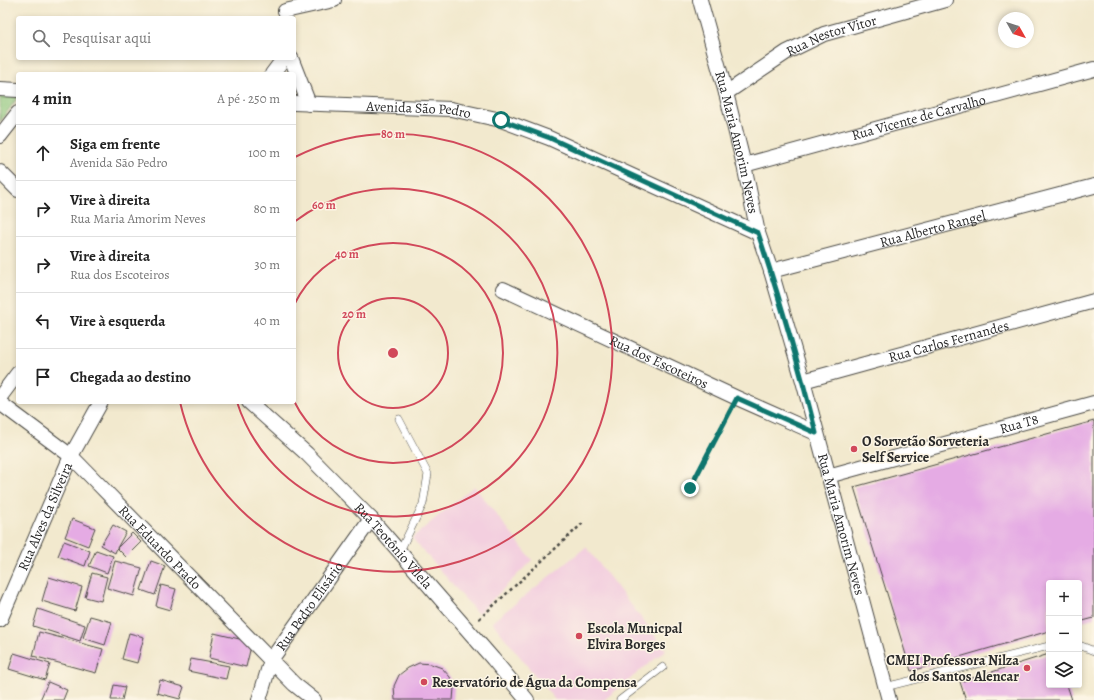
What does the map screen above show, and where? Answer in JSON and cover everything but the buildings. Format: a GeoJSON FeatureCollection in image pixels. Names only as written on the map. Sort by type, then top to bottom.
{"type":"FeatureCollection","features":[{"type":"Feature","properties":{"kind":"street"},"geometry":{"type":"LineString","coordinates":[[285,10],[334,0]]}},
{"type":"Feature","properties":{"kind":"street","name":"Rua Maria Amorim Neves"},"geometry":{"type":"LineString","coordinates":[[700,0],[744,165],[758,233],[771,271],[803,381],[887,693]]}},
{"type":"Feature","properties":{"kind":"street","name":"Rua Nestor Vitor"},"geometry":{"type":"LineString","coordinates":[[726,93],[787,52],[824,34],[945,0]]}},
{"type":"Feature","properties":{"kind":"street"},"geometry":{"type":"LineString","coordinates":[[274,72],[282,60]]}},
{"type":"Feature","properties":{"kind":"street"},"geometry":{"type":"LineString","coordinates":[[292,60],[309,104]]}},
{"type":"Feature","properties":{"kind":"street","name":"Rua Vicente de Carvalho"},"geometry":{"type":"LineString","coordinates":[[744,165],[1094,69]]}},
{"type":"Feature","properties":{"kind":"street"},"geometry":{"type":"LineString","coordinates":[[0,89],[16,90]]}},
{"type":"Feature","properties":{"kind":"street","name":"Avenida São Pedro"},"geometry":{"type":"LineString","coordinates":[[296,103],[451,109],[501,120],[550,138],[758,233]]}},
{"type":"Feature","properties":{"kind":"street"},"geometry":{"type":"LineString","coordinates":[[0,136],[16,116]]}},
{"type":"Feature","properties":{"kind":"street"},"geometry":{"type":"LineString","coordinates":[[0,172],[16,188]]}},
{"type":"Feature","properties":{"kind":"street","name":"Rua Alberto Rangel"},"geometry":{"type":"LineString","coordinates":[[771,271],[1094,186]]}},
{"type":"Feature","properties":{"kind":"street","name":"Rua dos Escoteiros"},"geometry":{"type":"LineString","coordinates":[[503,289],[737,398],[816,433]]}},
{"type":"Feature","properties":{"kind":"street","name":"Rua Carlos Fernandes"},"geometry":{"type":"LineString","coordinates":[[803,381],[1094,301]]}},
{"type":"Feature","properties":{"kind":"street"},"geometry":{"type":"LineString","coordinates":[[0,397],[16,376]]}},
{"type":"Feature","properties":{"kind":"street","name":"Rua Eduardo Prado"},"geometry":{"type":"LineString","coordinates":[[0,403],[71,456],[294,684],[314,700]]}},
{"type":"Feature","properties":{"kind":"street","name":"Rua T8"},"geometry":{"type":"LineString","coordinates":[[828,476],[1094,403]]}},
{"type":"Feature","properties":{"kind":"street","name":"Rua Alves da Silveira"},"geometry":{"type":"LineString","coordinates":[[0,620],[71,456],[100,404]]}},
{"type":"Feature","properties":{"kind":"street","name":"Rua Teotônio Vilela"},"geometry":{"type":"LineString","coordinates":[[251,404],[307,454],[371,519],[527,700]]}},
{"type":"Feature","properties":{"kind":"street","name":"Rua Pedro Elisário"},"geometry":{"type":"LineString","coordinates":[[259,700],[271,660],[371,519]]}},
{"type":"Feature","properties":{"kind":"lane"},"geometry":{"type":"LineString","coordinates":[[399,418],[428,474],[422,504],[400,551]]}},
{"type":"Feature","properties":{"kind":"lane"},"geometry":{"type":"LineString","coordinates":[[1082,646],[1094,651]]}},
{"type":"Feature","properties":{"kind":"lane"},"geometry":{"type":"LineString","coordinates":[[887,693],[1046,647]]}},
{"type":"Feature","properties":{"kind":"lane"},"geometry":{"type":"LineString","coordinates":[[620,700],[662,667]]}},
{"type":"Feature","properties":{"kind":"path"},"geometry":{"type":"LineString","coordinates":[[690,488],[737,398]]}},
{"type":"Feature","properties":{"kind":"path"},"geometry":{"type":"LineString","coordinates":[[467,629],[583,523]]}},
{"type":"Feature","properties":{"kind":"shaded area"},"geometry":{"type":"Polygon","coordinates":[[[474,486],[532,560],[478,614],[412,538],[474,486]]]}},
{"type":"Feature","properties":{"kind":"shaded area","name":"Escola Municpal Elvira Borges"},"geometry":{"type":"Polygon","coordinates":[[[586,547],[666,650],[604,700],[555,700],[492,622],[586,547]]]}},
{"type":"Feature","properties":{"kind":"green space"},"geometry":{"type":"Polygon","coordinates":[[[0,94],[16,97],[16,100],[0,122],[0,94]]]}},
{"type":"Feature","properties":{"kind":"place","name":"O Sorvetão Sorveteria Self Service"},"geometry":{"type":"Point","coordinates":[854,449]}},
{"type":"Feature","properties":{"kind":"place","name":"Escola Municpal Elvira Borges"},"geometry":{"type":"Point","coordinates":[579,636]}},
{"type":"Feature","properties":{"kind":"place","name":"CMEI Professora Nilza dos Santos Alencar"},"geometry":{"type":"Point","coordinates":[1027,668]}},
{"type":"Feature","properties":{"kind":"place","name":"Reservatório de Água da Compensa"},"geometry":{"type":"Point","coordinates":[424,682]}},
{"type":"Feature","properties":{"kind":"route"},"geometry":{"type":"LineString","coordinates":[[501,120],[550,138],[758,233],[771,271],[803,381],[816,433],[737,398],[690,488]]}}]}
